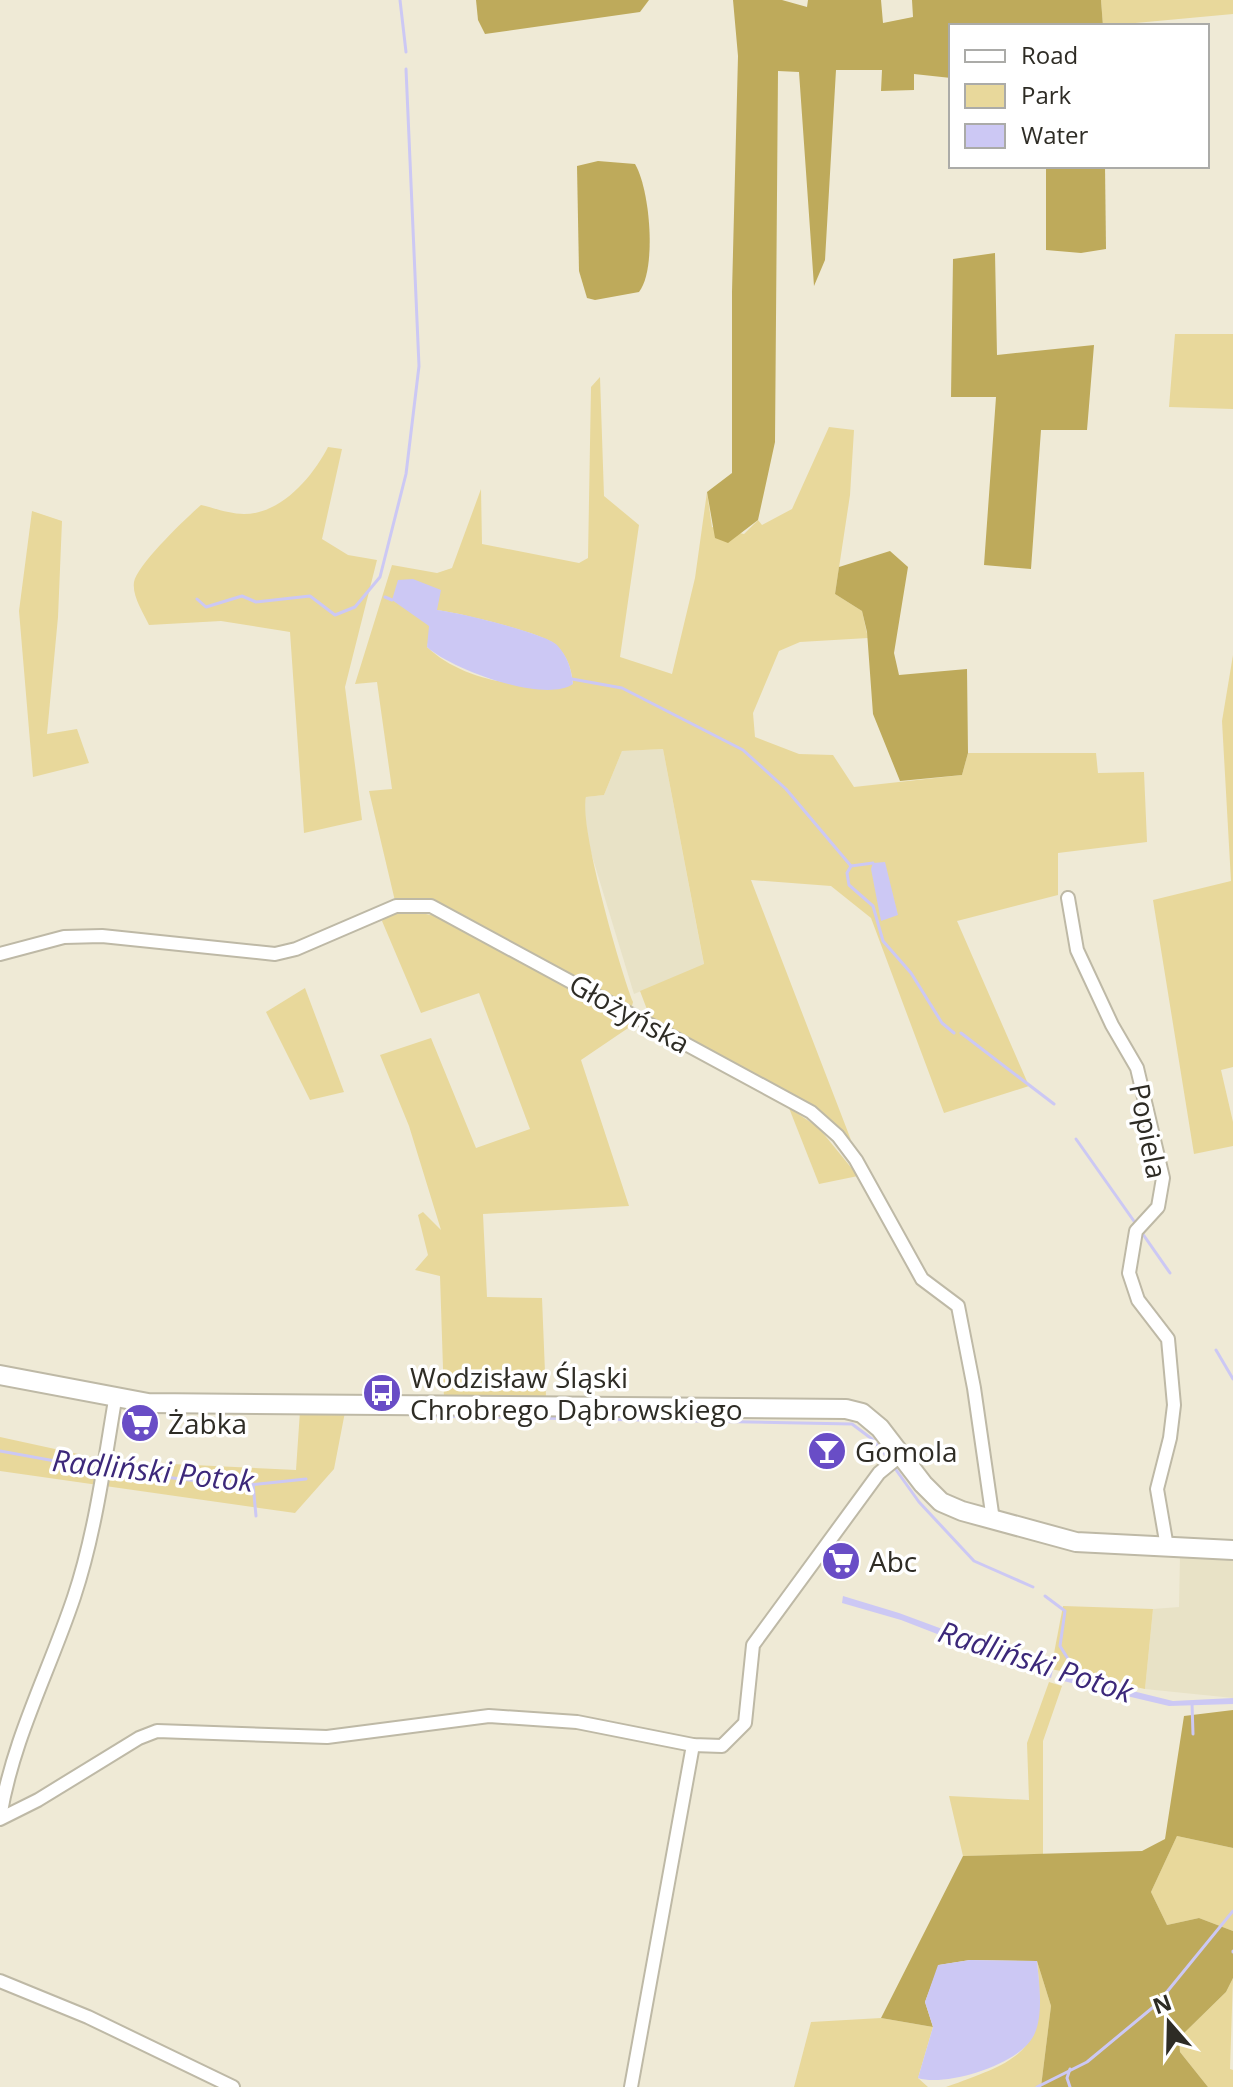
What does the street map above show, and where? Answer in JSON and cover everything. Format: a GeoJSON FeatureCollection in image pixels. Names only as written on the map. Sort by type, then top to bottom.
{"type":"FeatureCollection","features":[{"type":"Feature","properties":{"kind":"street","name":"Popiela"},"geometry":{"type":"LineString","coordinates":[[1068,898],[1077,950],[1112,1025],[1137,1068],[1163,1178],[1158,1207],[1139,1227],[1130,1262],[1132,1287],[1168,1339],[1174,1405],[1157,1489],[1167,1547]]}},
{"type":"Feature","properties":{"kind":"street","name":"Głożyńska"},"geometry":{"type":"LineString","coordinates":[[0,954],[64,937],[102,936],[275,954],[296,949],[396,906],[431,906],[811,1112],[838,1136],[856,1160],[922,1279],[958,1306],[974,1388],[993,1520]]}},
{"type":"Feature","properties":{"kind":"street"},"geometry":{"type":"LineString","coordinates":[[0,1375],[52,1382],[115,1400],[170,1404],[820,1406],[862,1413],[880,1428],[893,1461],[941,1502],[993,1520],[1076,1542],[1233,1550]]}},
{"type":"Feature","properties":{"kind":"street"},"geometry":{"type":"LineString","coordinates":[[0,1818],[18,1743],[75,1594],[102,1481],[115,1400]]}},
{"type":"Feature","properties":{"kind":"street"},"geometry":{"type":"LineString","coordinates":[[0,1818],[38,1800],[139,1738],[157,1731],[327,1737],[489,1716],[577,1722],[693,1745],[722,1746],[745,1723],[753,1645],[893,1461]]}},
{"type":"Feature","properties":{"kind":"street"},"geometry":{"type":"LineString","coordinates":[[631,2087],[693,1745]]}},
{"type":"Feature","properties":{"kind":"street"},"geometry":{"type":"LineString","coordinates":[[0,1981],[88,2017],[233,2087]]}},
{"type":"Feature","properties":{"kind":"shaded area"},"geometry":{"type":"Polygon","coordinates":[[[476,0],[649,0],[640,12],[485,34],[478,20],[476,0]]]}},
{"type":"Feature","properties":{"kind":"shaded area"},"geometry":{"type":"Polygon","coordinates":[[[733,0],[782,0],[807,7],[808,0],[881,0],[883,23],[913,17],[912,0],[1101,0],[1103,24],[949,24],[949,78],[914,74],[914,90],[881,91],[882,70],[836,70],[825,260],[814,286],[799,72],[778,71],[775,442],[758,520],[728,543],[715,538],[707,492],[732,473],[732,292],[738,56],[733,0]]]}},
{"type":"Feature","properties":{"kind":"shaded area"},"geometry":{"type":"Polygon","coordinates":[[[598,161],[635,164],[648,209],[650,248],[645,281],[639,292],[595,300],[587,298],[579,271],[577,166],[598,161]]]}},
{"type":"Feature","properties":{"kind":"shaded area"},"geometry":{"type":"Polygon","coordinates":[[[1046,168],[1105,168],[1106,249],[1081,253],[1046,250],[1046,168]]]}},
{"type":"Feature","properties":{"kind":"shaded area"},"geometry":{"type":"Polygon","coordinates":[[[995,253],[997,355],[1094,345],[1087,430],[1041,430],[1031,569],[984,565],[996,397],[951,397],[953,259],[995,253]]]}},
{"type":"Feature","properties":{"kind":"shaded area"},"geometry":{"type":"Polygon","coordinates":[[[890,551],[908,567],[894,653],[899,675],[967,669],[968,753],[962,775],[900,781],[873,714],[867,632],[862,611],[835,594],[839,567],[890,551]]]}},
{"type":"Feature","properties":{"kind":"shaded area"},"geometry":{"type":"Polygon","coordinates":[[[663,749],[704,965],[634,994],[589,846],[584,807],[586,797],[604,795],[622,751],[663,749]]]}},
{"type":"Feature","properties":{"kind":"shaded area"},"geometry":{"type":"Polygon","coordinates":[[[1180,1555],[1233,1557],[1233,1698],[1145,1689],[1153,1609],[1179,1607],[1180,1555]]]}},
{"type":"Feature","properties":{"kind":"shaded area"},"geometry":{"type":"Polygon","coordinates":[[[1233,1710],[1233,1848],[1177,1836],[1151,1892],[1167,1925],[1199,1918],[1233,1931],[1233,1978],[1226,1992],[1179,2038],[1180,2052],[1208,2087],[1041,2087],[1051,2006],[1037,1961],[970,1960],[939,1965],[925,2002],[933,2027],[881,2018],[963,1856],[1142,1851],[1165,1839],[1184,1716],[1233,1710]]]}},
{"type":"Feature","properties":{"kind":"green space"},"geometry":{"type":"Polygon","coordinates":[[[1101,0],[1233,0],[1233,14],[1103,24],[1101,0]]]}},
{"type":"Feature","properties":{"kind":"green space"},"geometry":{"type":"Polygon","coordinates":[[[1175,334],[1233,334],[1233,409],[1169,407],[1175,334]]]}},
{"type":"Feature","properties":{"kind":"green space"},"geometry":{"type":"Polygon","coordinates":[[[600,377],[604,496],[639,525],[620,657],[672,674],[695,578],[707,492],[712,527],[744,534],[758,520],[762,525],[792,509],[829,427],[854,430],[850,495],[835,594],[862,611],[868,638],[800,642],[779,651],[753,713],[755,737],[799,754],[833,755],[854,787],[962,775],[968,753],[1096,753],[1098,773],[1144,772],[1147,842],[1058,853],[1058,895],[957,921],[1029,1086],[944,1113],[871,918],[831,886],[751,880],[851,1140],[809,1104],[651,1020],[640,991],[704,964],[663,749],[622,751],[604,795],[586,797],[585,813],[594,866],[633,1002],[631,1010],[430,899],[395,901],[369,791],[392,789],[377,682],[355,684],[392,565],[437,573],[452,568],[481,489],[482,544],[579,563],[588,558],[591,387],[600,377]],[[436,610],[427,647],[442,659],[477,675],[515,684],[573,684],[566,658],[548,640],[499,624],[436,610]]]}},
{"type":"Feature","properties":{"kind":"green space"},"geometry":{"type":"Polygon","coordinates":[[[328,447],[342,449],[322,539],[348,555],[377,560],[345,687],[362,820],[304,833],[290,632],[221,621],[149,625],[136,598],[134,582],[153,554],[201,505],[244,514],[271,508],[305,481],[328,447]]]}},
{"type":"Feature","properties":{"kind":"green space"},"geometry":{"type":"Polygon","coordinates":[[[32,511],[62,521],[58,617],[47,734],[77,729],[89,763],[33,777],[19,611],[32,511]]]}},
{"type":"Feature","properties":{"kind":"green space"},"geometry":{"type":"Polygon","coordinates":[[[1233,655],[1233,1067],[1221,1070],[1233,1122],[1233,1146],[1194,1154],[1153,900],[1231,881],[1222,721],[1233,655]]]}},
{"type":"Feature","properties":{"kind":"green space"},"geometry":{"type":"Polygon","coordinates":[[[404,910],[442,917],[637,1022],[581,1060],[629,1206],[483,1214],[487,1297],[542,1298],[546,1397],[444,1399],[440,1276],[415,1270],[428,1255],[418,1215],[423,1212],[441,1230],[409,1126],[380,1055],[431,1038],[476,1148],[530,1129],[479,993],[421,1013],[382,921],[387,914],[404,910]]]}},
{"type":"Feature","properties":{"kind":"green space"},"geometry":{"type":"Polygon","coordinates":[[[305,988],[344,1092],[310,1100],[266,1012],[305,988]]]}},
{"type":"Feature","properties":{"kind":"green space"},"geometry":{"type":"Polygon","coordinates":[[[789,1108],[818,1127],[858,1176],[819,1184],[789,1108]]]}},
{"type":"Feature","properties":{"kind":"green space"},"geometry":{"type":"Polygon","coordinates":[[[300,1411],[345,1412],[334,1469],[295,1513],[0,1471],[0,1437],[110,1461],[296,1470],[300,1411]]]}},
{"type":"Feature","properties":{"kind":"green space"},"geometry":{"type":"Polygon","coordinates":[[[1063,1606],[1153,1609],[1145,1689],[1051,1669],[1063,1606]]]}},
{"type":"Feature","properties":{"kind":"green space"},"geometry":{"type":"Polygon","coordinates":[[[1049,1682],[1062,1686],[1043,1741],[1043,1854],[963,1856],[949,1796],[1029,1800],[1027,1743],[1049,1682]]]}},
{"type":"Feature","properties":{"kind":"green space"},"geometry":{"type":"Polygon","coordinates":[[[1177,1836],[1233,1848],[1233,1931],[1199,1918],[1167,1925],[1151,1892],[1177,1836]]]}},
{"type":"Feature","properties":{"kind":"green space"},"geometry":{"type":"Polygon","coordinates":[[[1037,1961],[1051,2006],[1041,2087],[946,2087],[995,2068],[1012,2059],[1024,2047],[1033,2033],[1038,2015],[1037,1961]]]}},
{"type":"Feature","properties":{"kind":"green space"},"geometry":{"type":"Polygon","coordinates":[[[1233,1978],[1230,2069],[1233,2070],[1233,2087],[1208,2087],[1180,2052],[1179,2038],[1226,1992],[1233,1978]]]}},
{"type":"Feature","properties":{"kind":"green space"},"geometry":{"type":"Polygon","coordinates":[[[881,2018],[933,2027],[918,2078],[928,2087],[794,2087],[811,2022],[881,2018]]]}},
{"type":"Feature","properties":{"kind":"water"},"geometry":{"type":"Polygon","coordinates":[[[413,579],[441,590],[437,610],[519,629],[557,645],[568,663],[573,684],[559,689],[520,687],[476,674],[439,656],[427,647],[429,626],[392,600],[398,580],[413,579]]]}},
{"type":"Feature","properties":{"kind":"water"},"geometry":{"type":"Polygon","coordinates":[[[885,862],[898,915],[881,921],[871,869],[873,863],[885,862]]]}},
{"type":"Feature","properties":{"kind":"water"},"geometry":{"type":"Polygon","coordinates":[[[843,1596],[899,1613],[1053,1670],[1051,1678],[901,1620],[842,1603],[843,1596]]]}},
{"type":"Feature","properties":{"kind":"water"},"geometry":{"type":"Polygon","coordinates":[[[1060,1673],[1173,1701],[1233,1698],[1233,1704],[1169,1706],[1059,1680],[1060,1673]]]}},
{"type":"Feature","properties":{"kind":"water"},"geometry":{"type":"Polygon","coordinates":[[[970,1960],[1037,1961],[1040,2008],[1034,2035],[1014,2056],[981,2071],[946,2079],[918,2078],[933,2027],[925,2002],[938,1965],[970,1960]]]}},
{"type":"Feature","properties":{"kind":"waterway"},"geometry":{"type":"LineString","coordinates":[[400,0],[406,52]]}},
{"type":"Feature","properties":{"kind":"waterway"},"geometry":{"type":"LineString","coordinates":[[197,599],[206,607],[242,596],[256,602],[310,596],[335,615],[355,607],[380,577],[406,474],[419,366],[406,69]]}},
{"type":"Feature","properties":{"kind":"waterway"},"geometry":{"type":"LineString","coordinates":[[385,597],[392,600]]}},
{"type":"Feature","properties":{"kind":"waterway"},"geometry":{"type":"LineString","coordinates":[[572,679],[622,688],[743,750],[786,789],[851,866],[847,873],[849,885],[873,906],[883,941],[911,973],[942,1023],[954,1033]]}},
{"type":"Feature","properties":{"kind":"waterway"},"geometry":{"type":"LineString","coordinates":[[851,866],[873,863]]}},
{"type":"Feature","properties":{"kind":"waterway"},"geometry":{"type":"LineString","coordinates":[[961,1033],[1054,1104]]}},
{"type":"Feature","properties":{"kind":"waterway"},"geometry":{"type":"LineString","coordinates":[[1076,1139],[1136,1224]]}},
{"type":"Feature","properties":{"kind":"waterway"},"geometry":{"type":"LineString","coordinates":[[1140,1230],[1170,1273]]}},
{"type":"Feature","properties":{"kind":"waterway"},"geometry":{"type":"LineString","coordinates":[[1216,1350],[1233,1379]]}},
{"type":"Feature","properties":{"kind":"waterway"},"geometry":{"type":"LineString","coordinates":[[435,1416],[852,1424],[872,1439],[890,1460]]}},
{"type":"Feature","properties":{"kind":"waterway","name":"Radliński Potok"},"geometry":{"type":"LineString","coordinates":[[0,1451],[99,1469]]}},
{"type":"Feature","properties":{"kind":"waterway"},"geometry":{"type":"LineString","coordinates":[[894,1467],[919,1502],[974,1561],[1033,1587]]}},
{"type":"Feature","properties":{"kind":"waterway","name":"Radliński Potok"},"geometry":{"type":"LineString","coordinates":[[106,1470],[240,1486],[306,1479]]}},
{"type":"Feature","properties":{"kind":"waterway"},"geometry":{"type":"LineString","coordinates":[[253,1484],[256,1516]]}},
{"type":"Feature","properties":{"kind":"waterway"},"geometry":{"type":"LineString","coordinates":[[1045,1596],[1065,1611],[1060,1646],[1083,1683]]}},
{"type":"Feature","properties":{"kind":"waterway"},"geometry":{"type":"LineString","coordinates":[[1192,1703],[1193,1734]]}},
{"type":"Feature","properties":{"kind":"waterway"},"geometry":{"type":"LineString","coordinates":[[1037,2087],[1087,2062],[1157,2004],[1233,1911]]}},
{"type":"Feature","properties":{"kind":"waterway"},"geometry":{"type":"LineString","coordinates":[[1070,2069],[1067,2078],[1070,2087]]}},
{"type":"Feature","properties":{"kind":"place","name":"Wodzisław Śląski Chrobrego Dąbrowskiego"},"geometry":{"type":"Point","coordinates":[382,1393]}},
{"type":"Feature","properties":{"kind":"place","name":"Żabka"},"geometry":{"type":"Point","coordinates":[140,1423]}},
{"type":"Feature","properties":{"kind":"place","name":"Gomola"},"geometry":{"type":"Point","coordinates":[827,1451]}},
{"type":"Feature","properties":{"kind":"place","name":"Abc"},"geometry":{"type":"Point","coordinates":[841,1561]}}]}
